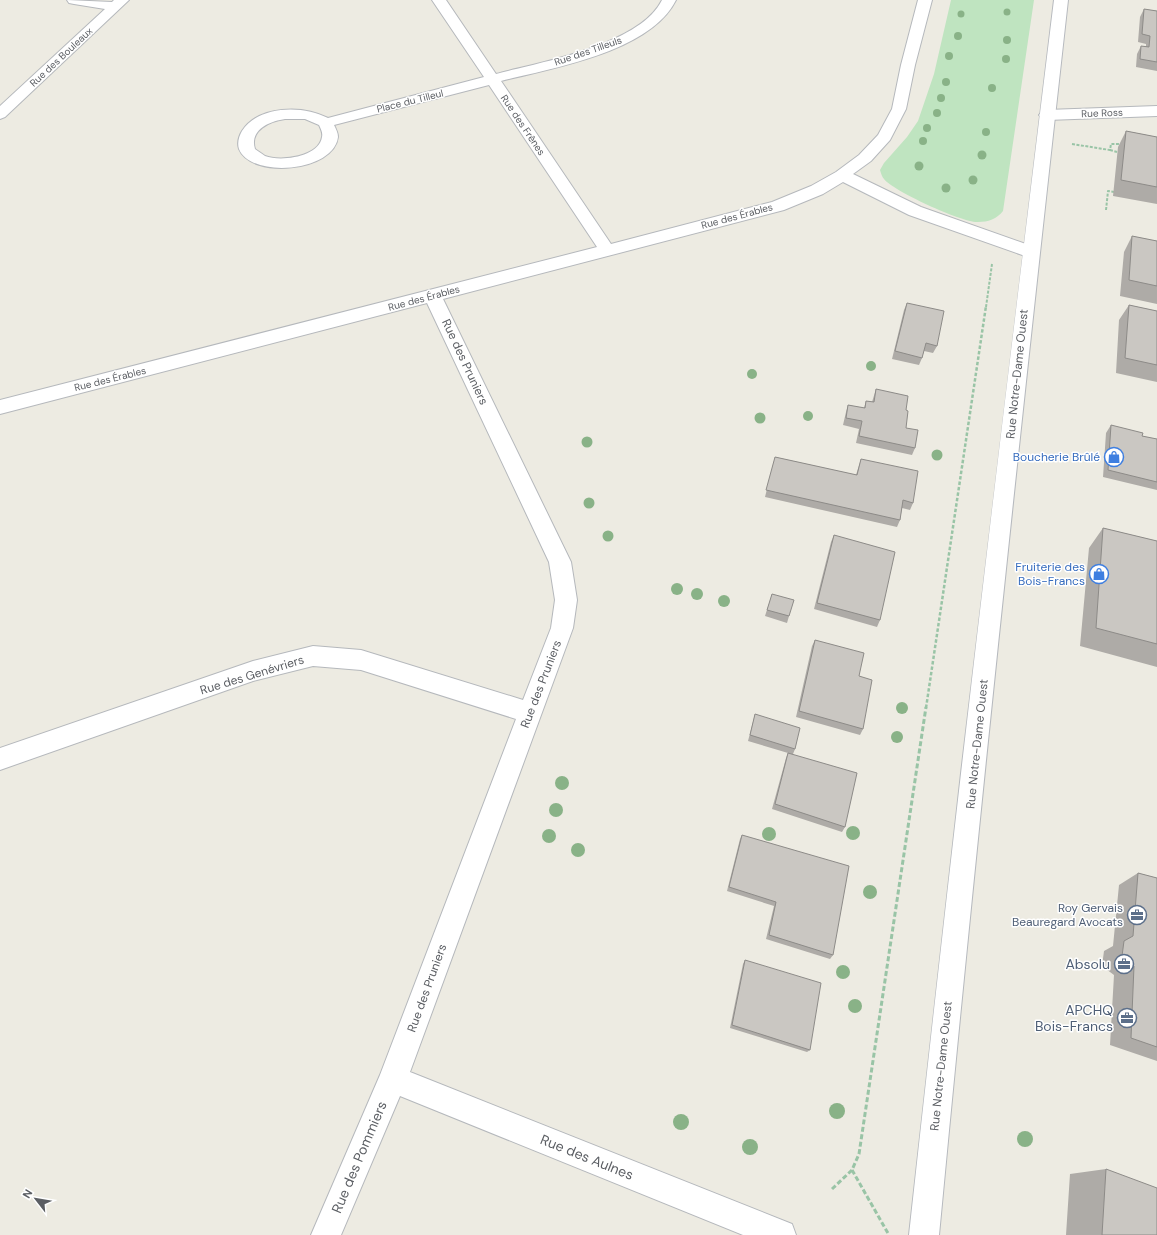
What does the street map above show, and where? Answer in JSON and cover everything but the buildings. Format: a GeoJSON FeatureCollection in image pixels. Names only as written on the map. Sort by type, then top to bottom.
{"type":"FeatureCollection","features":[{"type":"Feature","properties":{"kind":"street"},"geometry":{"type":"LineString","coordinates":[[74,0],[119,3]]}},
{"type":"Feature","properties":{"kind":"street","name":"Rue des Frênes"},"geometry":{"type":"LineString","coordinates":[[439,0],[607,250]]}},
{"type":"Feature","properties":{"kind":"street","name":"Rue des Tilleuls"},"geometry":{"type":"LineString","coordinates":[[494,80],[577,57],[622,41],[648,25],[666,6],[669,0]]}},
{"type":"Feature","properties":{"kind":"street","name":"Rue des Érables"},"geometry":{"type":"LineString","coordinates":[[0,407],[778,206],[817,190],[842,175],[865,158],[885,137],[899,109],[908,65],[925,0]]}},
{"type":"Feature","properties":{"kind":"street","name":"Rue Notre-Dame Ouest"},"geometry":{"type":"LineString","coordinates":[[924,1235],[946,1019],[1030,252],[1061,0]]}},
{"type":"Feature","properties":{"kind":"street","name":"Rue des Bouleaux"},"geometry":{"type":"LineString","coordinates":[[0,114],[119,3]]}},
{"type":"Feature","properties":{"kind":"street","name":"Place du Tilleul"},"geometry":{"type":"LineString","coordinates":[[326,123],[494,80]]}},
{"type":"Feature","properties":{"kind":"street","name":"Rue Ross"},"geometry":{"type":"LineString","coordinates":[[1047,115],[1157,111]]}},
{"type":"Feature","properties":{"kind":"street"},"geometry":{"type":"LineString","coordinates":[[304,114],[317,118],[326,123],[331,130],[331,138],[327,146],[319,154],[300,161],[279,164],[266,162],[255,158],[248,152],[245,144],[247,135],[254,127],[264,120],[277,116],[304,114]]}},
{"type":"Feature","properties":{"kind":"street"},"geometry":{"type":"LineString","coordinates":[[842,175],[915,211],[1030,252]]}},
{"type":"Feature","properties":{"kind":"street","name":"Rue des Pruniers"},"geometry":{"type":"LineString","coordinates":[[393,1079],[562,628],[566,600],[560,562],[433,296]]}},
{"type":"Feature","properties":{"kind":"street","name":"Rue des Genévriers"},"geometry":{"type":"LineString","coordinates":[[0,759],[253,671],[313,656],[361,660],[530,713]]}},
{"type":"Feature","properties":{"kind":"street","name":"Rue des Pommiers"},"geometry":{"type":"LineString","coordinates":[[326,1235],[393,1079]]}},
{"type":"Feature","properties":{"kind":"street","name":"Rue des Aulnes"},"geometry":{"type":"LineString","coordinates":[[393,1079],[781,1235]]}},
{"type":"Feature","properties":{"kind":"path"},"geometry":{"type":"LineString","coordinates":[[1044,139],[1118,152]]}},
{"type":"Feature","properties":{"kind":"path"},"geometry":{"type":"LineString","coordinates":[[1110,150],[1111,144],[1130,145]]}},
{"type":"Feature","properties":{"kind":"path"},"geometry":{"type":"LineString","coordinates":[[1106,210],[1108,191],[1114,192]]}},
{"type":"Feature","properties":{"kind":"path"},"geometry":{"type":"LineString","coordinates":[[832,1189],[852,1170],[859,1154],[992,264],[1030,252]]}},
{"type":"Feature","properties":{"kind":"path"},"geometry":{"type":"LineString","coordinates":[[852,1170],[888,1235]]}},
{"type":"Feature","properties":{"kind":"green space"},"geometry":{"type":"Polygon","coordinates":[[[951,0],[1034,0],[1003,211],[992,220],[978,222],[970,221],[944,212],[900,191],[883,178],[880,170],[918,121],[934,74],[951,0]]]}},
{"type":"Feature","properties":{"kind":"place","name":"Boucherie Brûlé"},"geometry":{"type":"Point","coordinates":[1114,457]}},
{"type":"Feature","properties":{"kind":"place","name":"Fruiterie des Bois-Francs"},"geometry":{"type":"Point","coordinates":[1099,574]}},
{"type":"Feature","properties":{"kind":"place","name":"Roy Gervais Beauregard Avocats"},"geometry":{"type":"Point","coordinates":[1137,915]}},
{"type":"Feature","properties":{"kind":"place","name":"Absolu"},"geometry":{"type":"Point","coordinates":[1124,964]}},
{"type":"Feature","properties":{"kind":"place","name":"APCHQ Bois-Francs"},"geometry":{"type":"Point","coordinates":[1127,1018]}}]}
